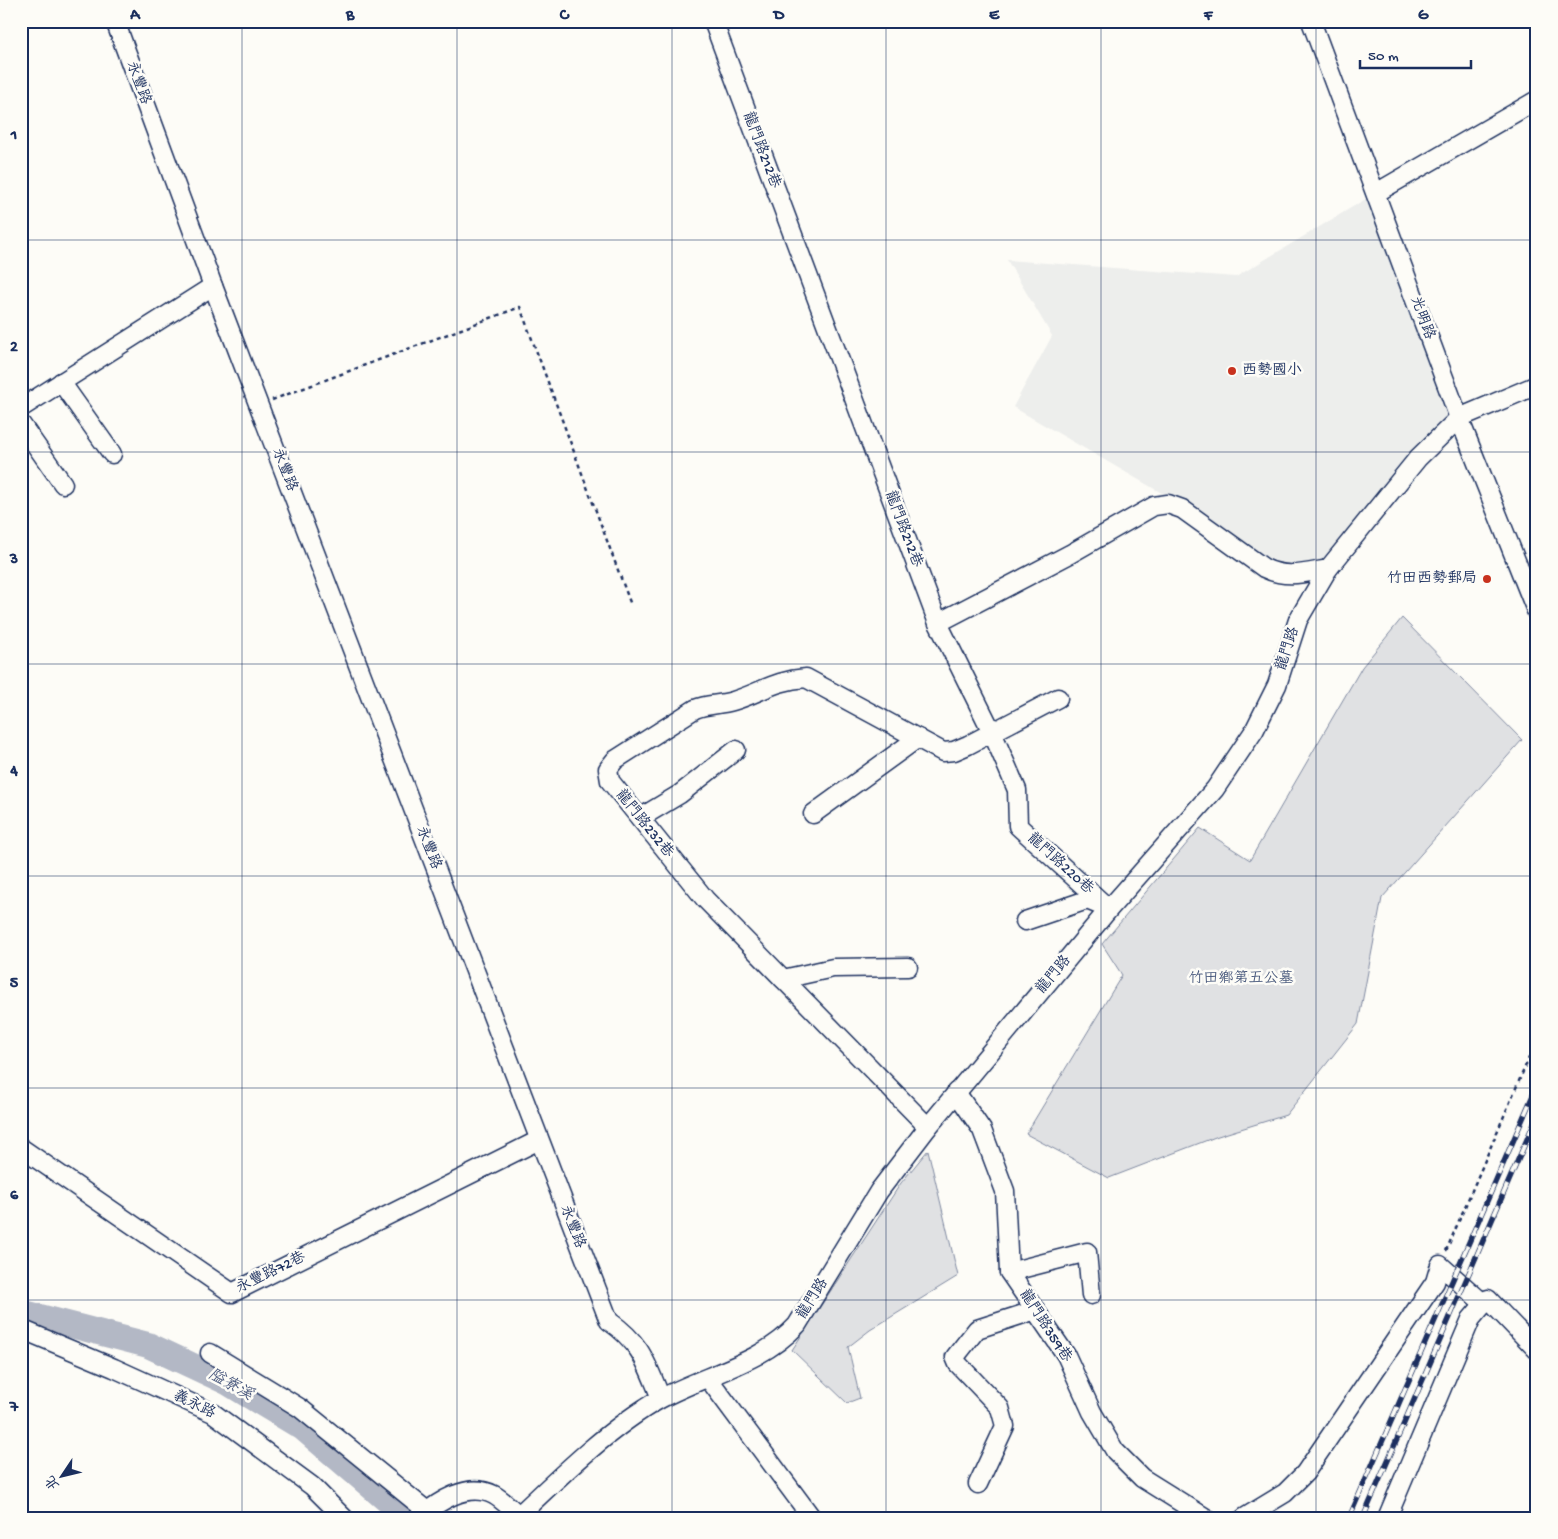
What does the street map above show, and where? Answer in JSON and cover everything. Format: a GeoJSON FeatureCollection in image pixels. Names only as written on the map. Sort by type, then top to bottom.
{"type":"FeatureCollection","features":[{"type":"Feature","properties":{"kind":"street","name":"永豐路"},"geometry":{"type":"LineString","coordinates":[[115,21],[213,286],[609,1321],[626,1333],[641,1350],[661,1398]]}},
{"type":"Feature","properties":{"kind":"street","name":"龍門路212巷"},"geometry":{"type":"LineString","coordinates":[[713,21],[938,623]]}},
{"type":"Feature","properties":{"kind":"street","name":"光明路"},"geometry":{"type":"LineString","coordinates":[[1311,21],[1459,418],[1537,613]]}},
{"type":"Feature","properties":{"kind":"street"},"geometry":{"type":"LineString","coordinates":[[1376,193],[1537,100]]}},
{"type":"Feature","properties":{"kind":"street"},"geometry":{"type":"LineString","coordinates":[[21,408],[213,286]]}},
{"type":"Feature","properties":{"kind":"street"},"geometry":{"type":"LineString","coordinates":[[61,382],[112,454]]}},
{"type":"Feature","properties":{"kind":"street","name":"龍門路"},"geometry":{"type":"LineString","coordinates":[[517,1516],[609,1435],[661,1398],[708,1378],[784,1340],[797,1325],[879,1192],[928,1127],[1110,909],[1215,789],[1254,732],[1277,685],[1298,620],[1328,570],[1418,458],[1459,418],[1537,385]]}},
{"type":"Feature","properties":{"kind":"street"},"geometry":{"type":"LineString","coordinates":[[21,424],[63,484]]}},
{"type":"Feature","properties":{"kind":"street"},"geometry":{"type":"LineString","coordinates":[[938,623],[1070,554],[1154,506],[1168,504],[1182,509],[1264,568],[1277,574],[1290,576],[1328,570]]}},
{"type":"Feature","properties":{"kind":"street","name":"龍門路220巷"},"geometry":{"type":"LineString","coordinates":[[938,623],[992,732],[1017,790],[1018,826],[1110,909]]}},
{"type":"Feature","properties":{"kind":"street","name":"龍門路232巷"},"geometry":{"type":"LineString","coordinates":[[918,738],[806,678],[787,679],[732,702],[700,707],[615,760],[608,769],[610,781],[705,899],[928,1127]]}},
{"type":"Feature","properties":{"kind":"street"},"geometry":{"type":"LineString","coordinates":[[813,814],[918,738],[943,752],[954,751],[1058,698]]}},
{"type":"Feature","properties":{"kind":"street"},"geometry":{"type":"LineString","coordinates":[[640,818],[680,794],[736,750]]}},
{"type":"Feature","properties":{"kind":"street"},"geometry":{"type":"LineString","coordinates":[[1026,921],[1087,900],[1110,909]]}},
{"type":"Feature","properties":{"kind":"street"},"geometry":{"type":"LineString","coordinates":[[783,979],[832,968],[908,967]]}},
{"type":"Feature","properties":{"kind":"street"},"geometry":{"type":"LineString","coordinates":[[956,1092],[982,1130],[1005,1191],[1009,1272],[1087,1252],[1091,1295]]}},
{"type":"Feature","properties":{"kind":"street","name":"永豐路72巷"},"geometry":{"type":"LineString","coordinates":[[21,1148],[232,1293],[539,1140]]}},
{"type":"Feature","properties":{"kind":"street"},"geometry":{"type":"LineString","coordinates":[[1244,1518],[1285,1493],[1305,1473],[1435,1282],[1440,1265],[1483,1303]]}},
{"type":"Feature","properties":{"kind":"street","name":"龍門路359巷"},"geometry":{"type":"LineString","coordinates":[[1009,1272],[1066,1355],[1092,1412],[1115,1451],[1142,1478],[1206,1518]]}},
{"type":"Feature","properties":{"kind":"street"},"geometry":{"type":"LineString","coordinates":[[1387,1518],[1471,1319],[1483,1303],[1488,1299],[1537,1350]]}},
{"type":"Feature","properties":{"kind":"street"},"geometry":{"type":"LineString","coordinates":[[978,1484],[1005,1426],[1000,1408],[958,1364],[955,1357],[978,1329],[1036,1310]]}},
{"type":"Feature","properties":{"kind":"street","name":"義永路"},"geometry":{"type":"LineString","coordinates":[[21,1329],[114,1368],[213,1413],[312,1486],[344,1518]]}},
{"type":"Feature","properties":{"kind":"street"},"geometry":{"type":"LineString","coordinates":[[210,1352],[300,1408],[424,1516],[446,1498],[475,1489],[494,1495],[517,1516]]}},
{"type":"Feature","properties":{"kind":"street"},"geometry":{"type":"LineString","coordinates":[[708,1378],[812,1518]]}},
{"type":"Feature","properties":{"kind":"path"},"geometry":{"type":"LineString","coordinates":[[259,405],[520,307],[631,605]]}},
{"type":"Feature","properties":{"kind":"shaded area","name":"西勢國小"},"geometry":{"type":"Polygon","coordinates":[[[1369,197],[1447,417],[1412,455],[1325,561],[1287,567],[1262,554],[1183,502],[1165,495],[1013,407],[1052,336],[1007,260],[1236,277],[1369,197]]]}},
{"type":"Feature","properties":{"kind":"green space","name":"竹田鄉第五公墓"},"geometry":{"type":"Polygon","coordinates":[[[1402,618],[1522,740],[1382,898],[1358,1024],[1286,1115],[1218,1136],[1109,1178],[1026,1134],[1122,975],[1102,944],[1200,828],[1250,860],[1362,667],[1402,618]]]}},
{"type":"Feature","properties":{"kind":"green space"},"geometry":{"type":"Polygon","coordinates":[[[928,1150],[958,1276],[870,1330],[848,1347],[860,1398],[847,1403],[792,1350],[901,1183],[928,1150]]]}},
{"type":"Feature","properties":{"kind":"waterway","name":"隘寮溪"},"geometry":{"type":"LineString","coordinates":[[21,1312],[148,1345],[227,1382],[303,1428],[408,1518]]}},
{"type":"Feature","properties":{"kind":"railway"},"geometry":{"type":"LineString","coordinates":[[1349,1518],[1537,1086]]}},
{"type":"Feature","properties":{"kind":"railway"},"geometry":{"type":"LineString","coordinates":[[1363,1518],[1537,1116]]}},
{"type":"Feature","properties":{"kind":"place","name":"西勢國小"},"geometry":{"type":"Point","coordinates":[1232,371]}},
{"type":"Feature","properties":{"kind":"place","name":"竹田西勢郵局"},"geometry":{"type":"Point","coordinates":[1487,579]}}]}
